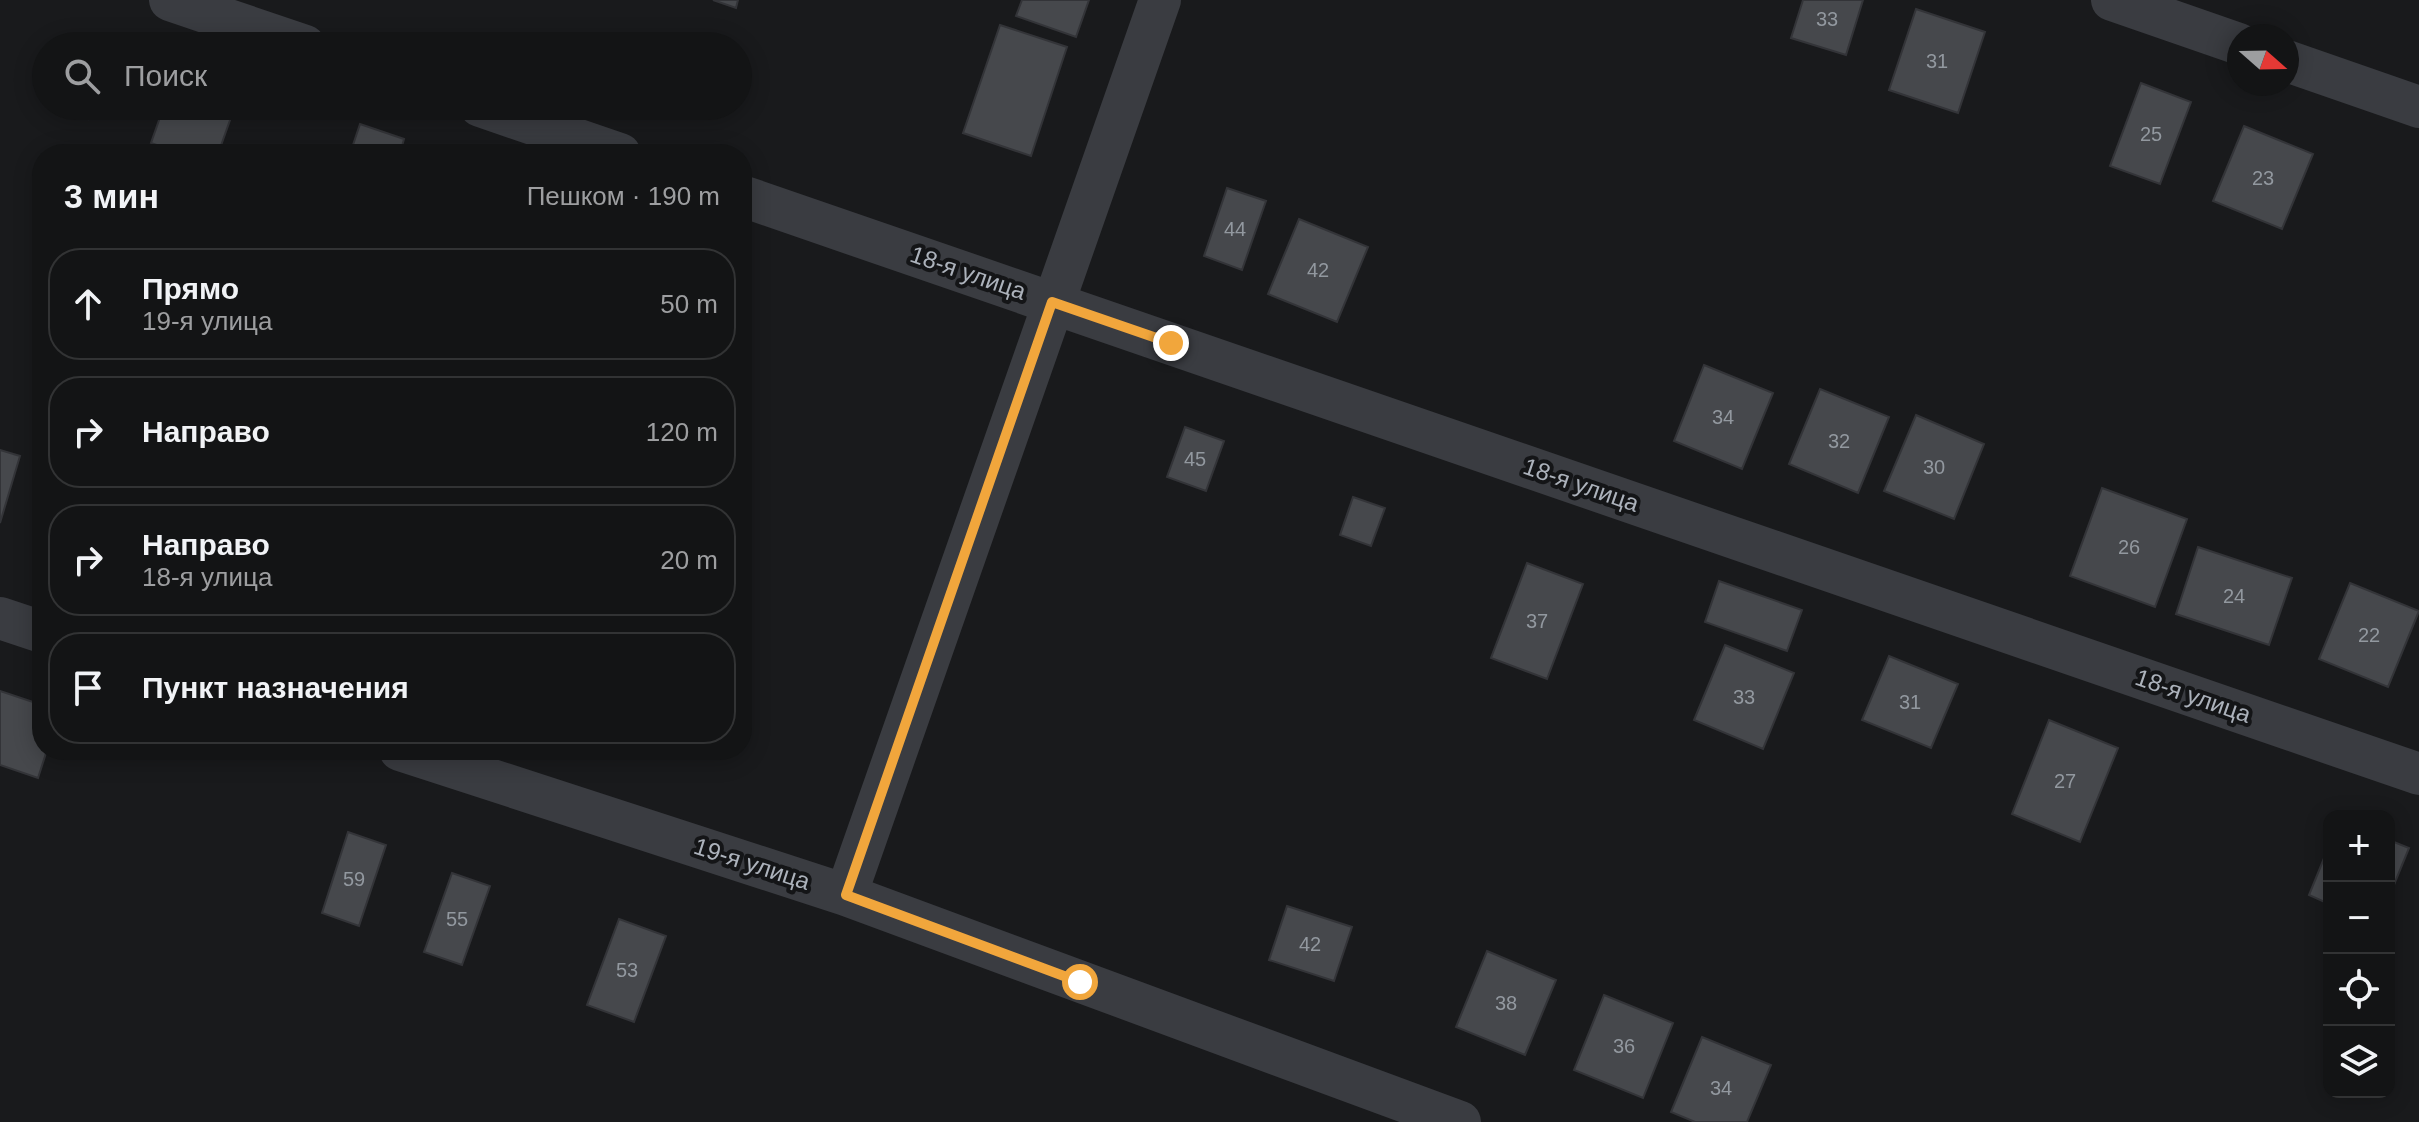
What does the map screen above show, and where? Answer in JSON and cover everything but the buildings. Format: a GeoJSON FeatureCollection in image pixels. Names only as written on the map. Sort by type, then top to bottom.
{"type":"FeatureCollection","features":[{"type":"Feature","properties":{"kind":"street"},"geometry":{"type":"LineString","coordinates":[[170,0],[264,32]]}},
{"type":"Feature","properties":{"kind":"street"},"geometry":{"type":"LineString","coordinates":[[846,895],[1160,0]]}},
{"type":"Feature","properties":{"kind":"street"},"geometry":{"type":"LineString","coordinates":[[2112,0],[2227,40]]}},
{"type":"Feature","properties":{"kind":"street"},"geometry":{"type":"LineString","coordinates":[[2299,65],[2419,107]]}},
{"type":"Feature","properties":{"kind":"street"},"geometry":{"type":"LineString","coordinates":[[521,120],[591,144]]}},
{"type":"Feature","properties":{"kind":"street","name":"18-я улица"},"geometry":{"type":"LineString","coordinates":[[752,199],[2419,774]]}},
{"type":"Feature","properties":{"kind":"street"},"geometry":{"type":"LineString","coordinates":[[0,618],[32,629]]}},
{"type":"Feature","properties":{"kind":"street","name":"19-я улица"},"geometry":{"type":"LineString","coordinates":[[431,760],[846,895],[1460,1122]]}},
{"type":"Feature","properties":{"kind":"route"},"geometry":{"type":"LineString","coordinates":[[1080,982],[846,895],[1052,302],[1171,343]]}}]}
